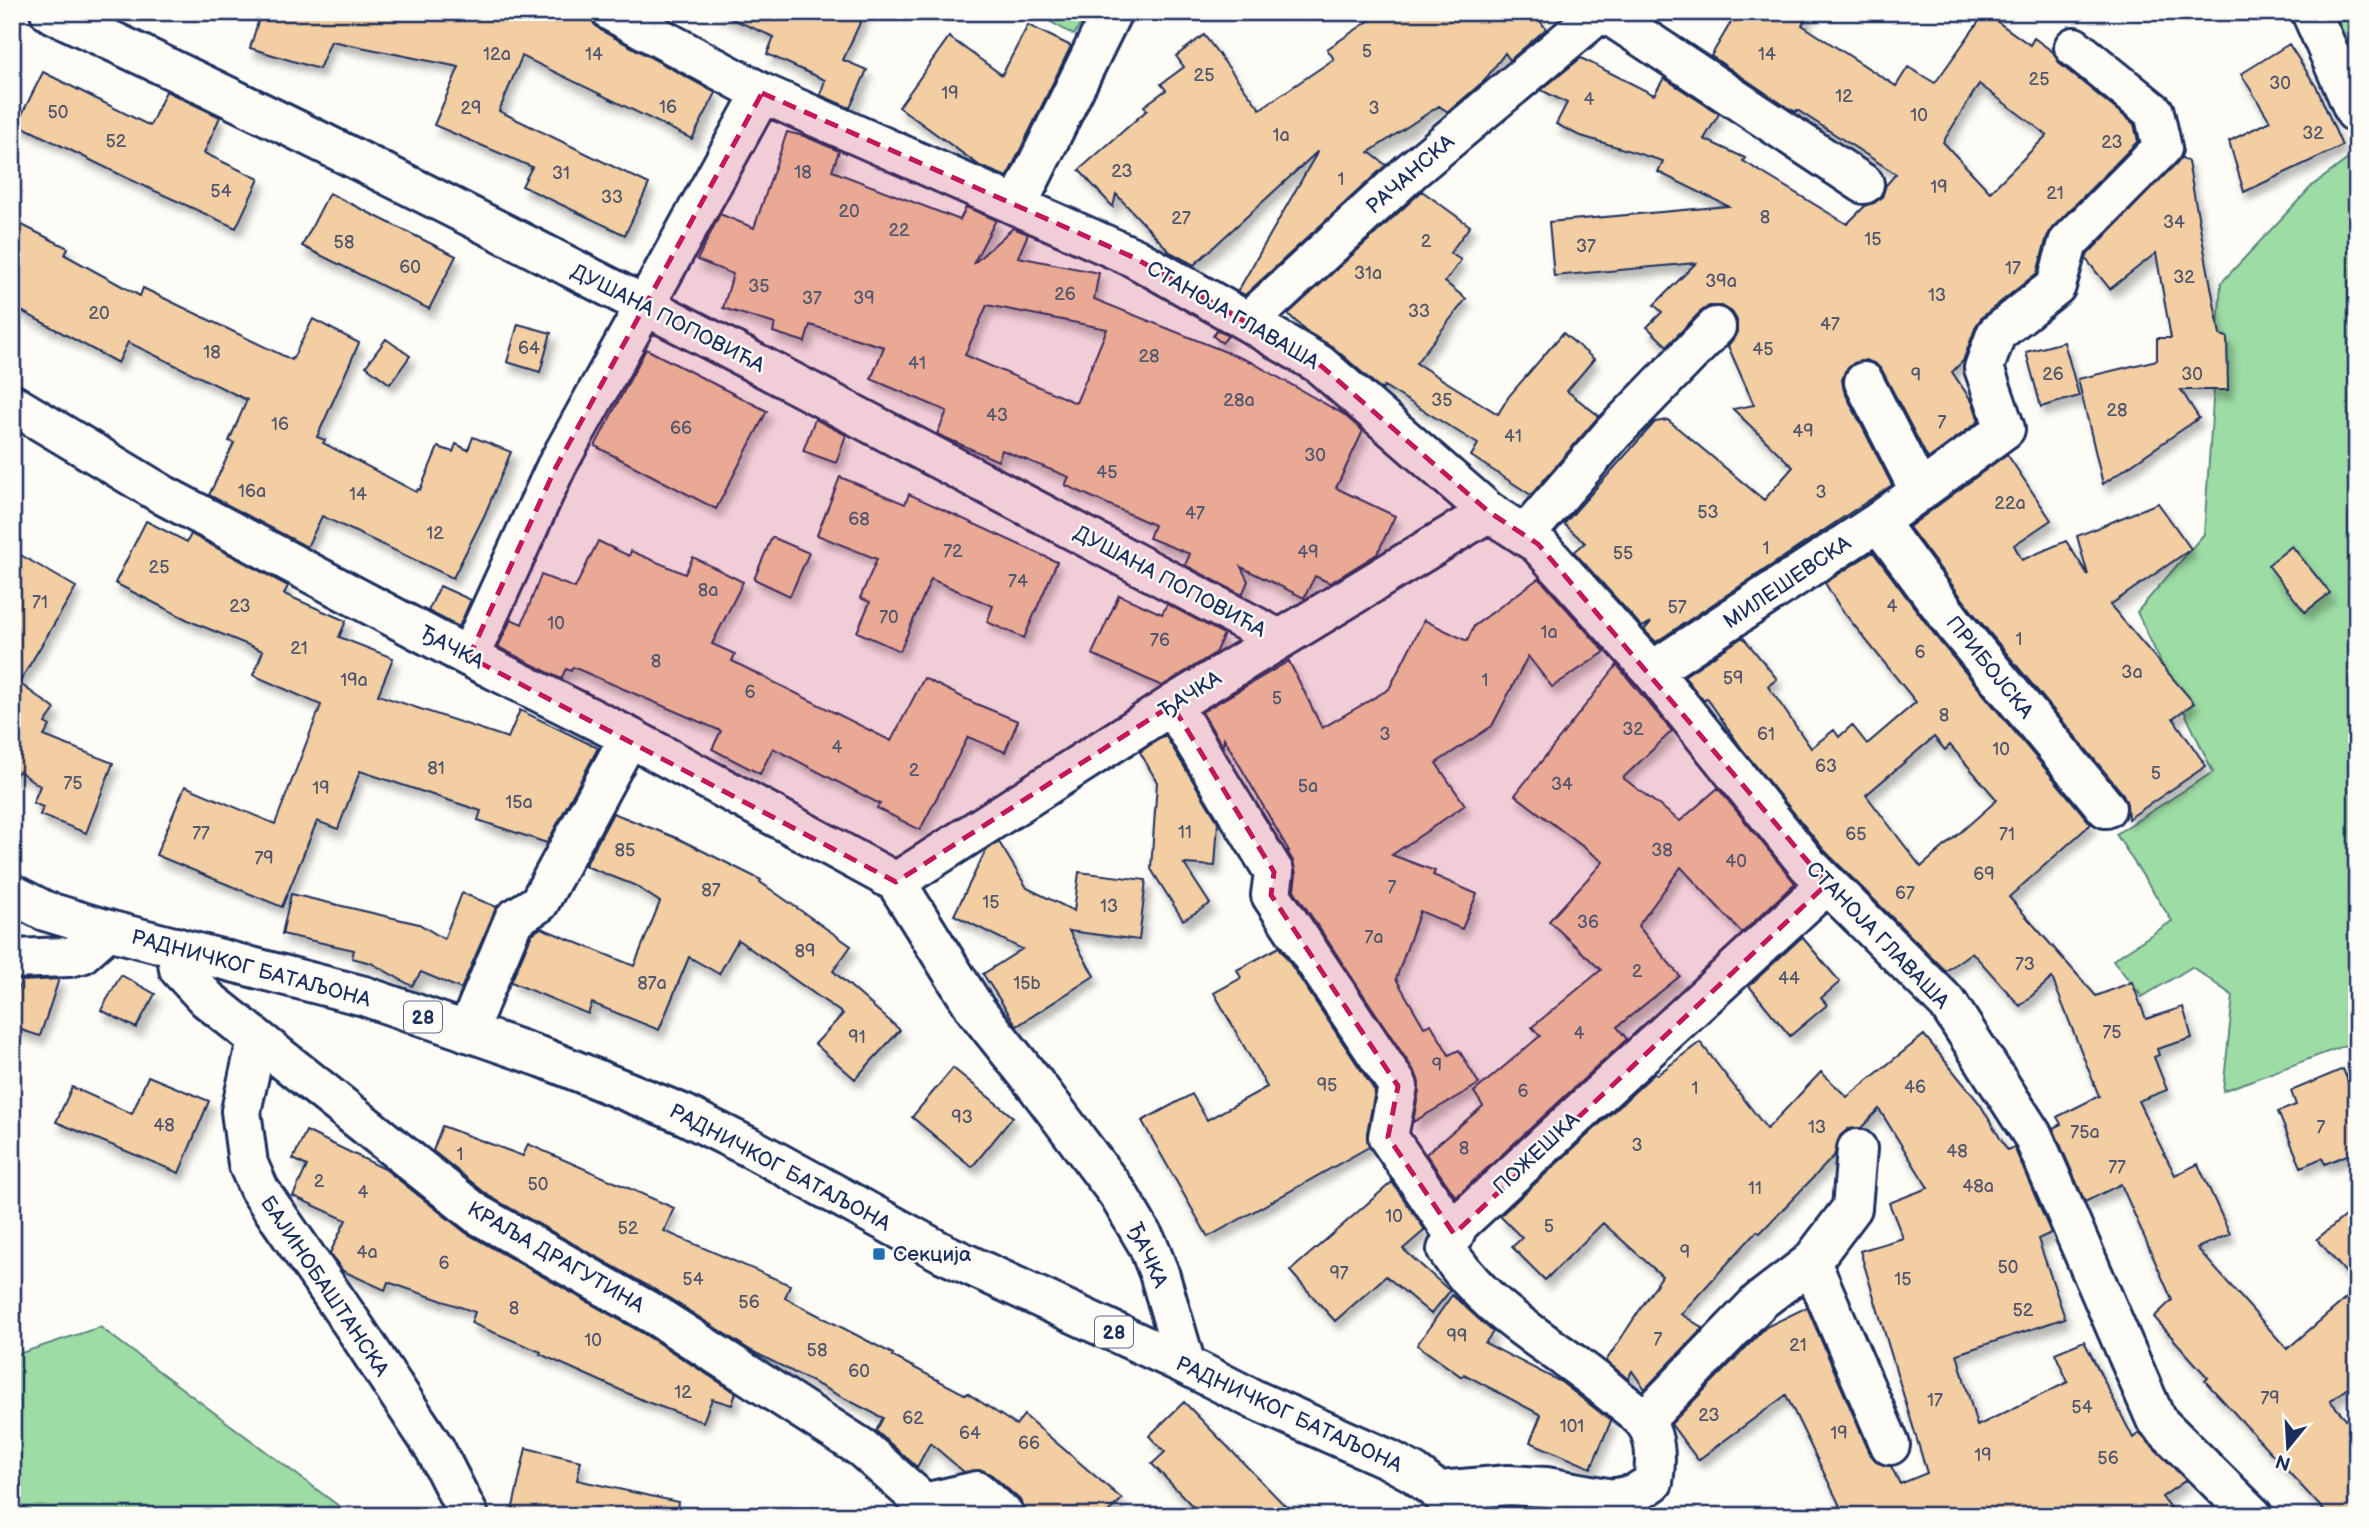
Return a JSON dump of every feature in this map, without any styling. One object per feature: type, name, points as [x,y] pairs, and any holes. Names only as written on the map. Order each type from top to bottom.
[{"type":"street","name":"ДУШАНА ПОПОВИЋА","points":[[50,12],[329,145],[645,304],[1279,639]]},
{"type":"street","name":"СТАНОЈА ГЛАВАША","points":[[612,12],[762,93],[1135,258],[1248,322],[1319,364],[1489,512],[1527,534],[1538,544],[1652,671],[1808,865],[1948,1004],[2033,1136],[2156,1420],[2253,1516]]},
{"type":"street","points":[[1017,206],[1112,12]]},
{"type":"street","points":[[2311,12],[2355,112]]},
{"type":"street","name":"РАЧАНСКА","points":[[1248,322],[1410,172],[1584,17],[1864,184]]},
{"type":"street","name":"МИЛЕШЕВСКА","points":[[1652,671],[1878,522],[2005,429],[1984,368],[1996,334],[2056,286],[2068,243],[2162,148],[2154,112],[2074,47]]},
{"type":"street","points":[[469,657],[556,467],[762,93]]},
{"type":"street","points":[[1527,534],[1613,433],[1716,327]]},
{"type":"street","points":[[1864,382],[1920,492]]},
{"type":"street","name":"ЂАЧКА","points":[[12,404],[165,496],[469,657],[629,737],[895,882],[976,1010],[1039,1088],[1118,1194],[1147,1245],[1159,1273],[1186,1365]]},
{"type":"street","name":"ЂАЧКА","points":[[895,882],[1172,705],[1489,512]]},
{"type":"street","name":"ПРИБОЈСКА","points":[[1878,522],[1957,628],[2106,808]]},
{"type":"street","points":[[1172,705],[1273,872],[1271,895],[1398,1086],[1388,1138],[1454,1234],[1447,1250],[1462,1272],[1489,1301],[1528,1333],[1585,1371],[1644,1421],[1653,1441],[1656,1464],[1653,1482],[1635,1494],[1612,1499],[1546,1487],[1508,1485],[1439,1491]]},
{"type":"street","points":[[467,1032],[514,919],[540,903],[629,737]]},
{"type":"street","name":"ПОЖЕШКА","points":[[1454,1234],[1459,1224],[1827,884]]},
{"type":"street","name":"РАДНИЧКОГ БАТАЉОНА","points":[[12,894],[45,911],[108,930],[364,996],[544,1058],[683,1114],[943,1253],[1186,1365],[1255,1400],[1388,1459],[1414,1473],[1470,1516]]},
{"type":"street","points":[[12,959],[69,957],[81,954],[108,930]]},
{"type":"street","name":"КРАЉА ДРАГУТИНА","points":[[176,947],[177,962],[184,976],[207,999],[477,1214],[655,1315],[862,1448],[925,1509]]},
{"type":"street","name":"БАЈИНОБАШТАНСКА","points":[[257,1040],[241,1111],[248,1164],[253,1176],[435,1449],[469,1516]]},
{"type":"street","points":[[1644,1421],[1760,1301],[1811,1262],[1852,1208],[1857,1149]]},
{"type":"street","points":[[1811,1262],[1890,1445]]},
{"type":"street","points":[[925,1509],[977,1491],[1005,1516]]},
{"type":"highlighted area","points":[[762,93],[1135,258],[1319,364],[1489,512],[1538,544],[1827,884],[1454,1234],[1388,1137],[1398,1086],[1271,895],[1274,872],[1172,705],[896,882],[469,657],[556,467]]},
{"type":"green space","points":[[1033,12],[1088,12],[1074,35]]},
{"type":"green space","points":[[2318,12],[2357,12],[2357,107]]},
{"type":"green space","points":[[2357,152],[2357,1041],[2223,1091],[2233,996],[2192,967],[2142,997],[2113,960],[2172,921],[2116,834],[2213,772],[2137,612],[2204,534],[2221,283],[2312,186]]},
{"type":"green space","points":[[100,1327],[352,1516],[12,1516],[12,1356]]},
{"type":"building","points":[[261,12],[583,12],[591,16],[594,24],[602,31],[716,93],[692,139],[522,56],[499,111],[649,184],[625,235],[522,186],[532,167],[434,125],[459,67],[331,41],[319,69],[250,48]]},
{"type":"building","points":[[716,12],[865,12],[843,60],[867,70],[850,108],[820,95],[825,80],[767,54],[774,37]]},
{"type":"building","points":[[1382,12],[1534,12],[1546,29],[1510,60],[1505,53],[1484,81],[1448,112],[1439,106],[1369,152],[1386,165],[1245,295],[1238,291],[1318,151],[1194,265],[1170,252],[1116,194],[1113,207],[1079,170],[1147,110],[1144,106],[1166,90],[1161,84],[1184,67],[1176,56],[1204,35],[1260,109],[1334,59],[1327,49]]},
{"type":"building","points":[[1737,12],[1810,12],[1802,25],[1896,86],[1908,67],[1935,83],[1985,13],[2030,45],[2034,38],[2053,52],[2060,64],[2134,124],[2138,141],[2052,228],[2037,273],[1982,317],[1976,326],[1963,361],[1952,372],[1973,403],[1979,421],[1928,459],[1883,372],[1876,364],[1866,360],[1854,363],[1845,371],[1842,380],[1844,391],[1892,485],[1656,642],[1644,630],[1651,622],[1642,627],[1574,552],[1585,543],[1564,524],[1655,422],[1668,420],[1764,500],[1793,467],[1733,409],[1754,405],[1728,346],[1737,332],[1737,320],[1732,312],[1722,306],[1709,306],[1667,346],[1647,327],[1662,312],[1654,305],[1696,263],[1554,276],[1549,222],[1728,206],[1658,172],[1663,161],[1578,135],[1556,124],[1567,103],[1541,90],[1581,58],[1654,95],[1664,78],[1719,114],[1704,139],[1745,158],[1743,161],[1847,224],[1866,205],[1882,197],[1886,185],[1896,174],[1797,110],[1796,112],[1788,108],[1711,56]],"holes":[[[1979,84],[2047,135],[1990,192],[1943,142]]]},
{"type":"building","points":[[1028,25],[1071,46],[1007,177],[980,166],[899,107],[949,37],[1002,75]]},
{"type":"building","points":[[2289,44],[2317,88],[2342,146],[2244,192],[2229,141],[2270,121],[2241,74]]},
{"type":"building","points":[[43,72],[150,126],[166,91],[220,117],[204,153],[259,179],[236,228],[17,124]]},
{"type":"building","points":[[787,132],[839,151],[832,171],[960,220],[966,207],[996,220],[973,264],[1013,228],[1028,234],[1018,257],[1099,273],[1094,299],[1251,362],[1343,414],[1363,431],[1336,488],[1395,516],[1377,554],[1330,583],[1315,576],[1304,598],[1241,567],[1248,581],[1242,595],[1185,565],[1190,554],[1149,538],[1154,525],[1065,485],[1069,477],[1002,450],[998,461],[937,434],[947,411],[871,379],[884,347],[810,325],[805,342],[773,332],[775,324],[723,308],[733,274],[697,260],[720,214],[754,228]],"holes":[[[987,305],[1107,329],[1076,403],[965,355]]]},
{"type":"building","points":[[2181,157],[2188,162],[2220,335],[2227,337],[2228,390],[2181,390],[2199,418],[2103,484],[2078,379],[2157,360],[2157,338],[2171,338],[2156,253],[2110,289],[2086,259]]},
{"type":"building","points":[[1422,191],[1470,226],[1450,253],[1461,260],[1445,282],[1466,299],[1416,363],[1498,414],[1509,396],[1563,333],[1594,359],[1567,391],[1599,416],[1531,495],[1471,456],[1478,444],[1384,386],[1382,390],[1333,347],[1306,331],[1288,314]]},
{"type":"building","points":[[329,193],[456,256],[429,309],[302,246]]},
{"type":"building","points":[[12,220],[68,248],[65,255],[140,296],[143,288],[292,360],[313,319],[359,343],[317,437],[325,440],[323,443],[416,492],[420,490],[438,447],[453,452],[456,444],[468,450],[473,437],[511,452],[485,514],[453,578],[322,516],[307,547],[209,495],[234,443],[229,441],[247,400],[128,342],[118,363],[12,306]]},
{"type":"building","points":[[518,324],[551,333],[540,372],[507,362]]},
{"type":"building","points":[[1217,330],[1228,336],[1222,343],[1213,336]]},
{"type":"building","points":[[386,339],[410,356],[390,384],[366,366]]},
{"type":"building","points":[[2064,342],[2079,396],[2041,407],[2026,352]]},
{"type":"building","points":[[646,349],[767,411],[716,509],[595,446]]},
{"type":"building","points":[[815,419],[846,435],[836,463],[803,451]]},
{"type":"building","points":[[2007,454],[2051,520],[2014,545],[2022,560],[2066,541],[2088,575],[2077,536],[2158,503],[2191,549],[2110,605],[2194,703],[2173,718],[2206,766],[2128,819],[2123,794],[1974,614],[1909,527]]},
{"type":"building","points":[[840,477],[905,504],[909,494],[1057,562],[1024,638],[987,622],[993,606],[931,579],[900,651],[857,632],[870,602],[860,598],[877,559],[817,535]]},
{"type":"building","points":[[146,521],[187,542],[191,534],[288,586],[284,594],[346,621],[339,637],[393,658],[378,695],[508,738],[520,710],[598,748],[547,843],[478,820],[481,811],[360,771],[338,829],[317,821],[282,907],[156,855],[185,786],[275,824],[321,705],[253,675],[263,651],[192,622],[115,583]]},
{"type":"building","points":[[772,537],[809,553],[790,596],[754,579]]},
{"type":"building","points":[[598,541],[629,556],[631,551],[685,574],[693,557],[743,582],[712,644],[735,654],[732,661],[891,741],[924,678],[1018,721],[1005,752],[968,737],[920,830],[877,808],[880,804],[773,748],[760,774],[712,749],[721,731],[573,667],[571,671],[566,669],[561,679],[498,647],[511,619],[522,624],[541,575],[575,588]]},
{"type":"building","points":[[2292,546],[2330,593],[2305,612],[2268,565]]},
{"type":"building","points":[[12,550],[76,587],[19,683],[55,709],[45,723],[50,726],[44,736],[113,763],[86,833],[40,815],[43,807],[33,803],[40,786],[19,771],[12,780]]},
{"type":"building","points":[[1873,552],[1940,642],[2091,824],[2009,897],[2096,996],[2132,982],[2146,1019],[2183,1007],[2192,1038],[2157,1049],[2159,1055],[2154,1057],[2167,1090],[2138,1101],[2175,1175],[2198,1164],[2230,1234],[2197,1248],[2287,1349],[2357,1289],[2357,1381],[2330,1401],[2357,1431],[2357,1516],[2329,1516],[2205,1381],[2208,1378],[2154,1317],[2172,1300],[2121,1184],[2085,1202],[2053,1128],[2061,1124],[2057,1117],[2099,1096],[2052,978],[2020,1006],[1972,952],[1946,971],[1824,850],[1742,749],[1707,698],[1704,701],[1684,676],[1743,637],[1777,679],[1768,686],[1811,748],[1834,730],[1839,737],[1852,725],[1867,744],[1916,702],[1841,609],[1825,583]],"holes":[[[1934,737],[1945,750],[1950,745],[1997,800],[1921,867],[1866,795]]]},
{"type":"building","points":[[1539,578],[1605,652],[1552,687],[1528,656],[1492,726],[1436,763],[1465,805],[1392,855],[1435,871],[1433,875],[1477,894],[1462,929],[1420,911],[1396,979],[1424,1027],[1431,1024],[1449,1055],[1459,1050],[1479,1084],[1413,1122],[1419,1090],[1416,1074],[1294,890],[1296,874],[1289,851],[1224,738],[1223,747],[1202,712],[1289,661],[1322,728],[1389,689],[1424,620],[1467,641],[1474,626]]},
{"type":"building","points":[[440,586],[471,600],[459,627],[428,611]]},
{"type":"building","points":[[1119,595],[1162,614],[1167,604],[1224,634],[1215,653],[1162,686],[1092,654]]},
{"type":"building","points":[[1617,665],[1672,731],[1623,778],[1680,821],[1718,788],[1795,883],[1742,933],[1681,867],[1638,926],[1680,976],[1617,1027],[1627,1039],[1456,1197],[1426,1154],[1483,1106],[1474,1092],[1540,1036],[1532,1027],[1601,970],[1549,921],[1603,862],[1515,795]]},
{"type":"building","points":[[1165,735],[1218,822],[1215,866],[1184,864],[1210,904],[1183,920],[1151,869],[1157,782],[1140,752]]},
{"type":"building","points":[[613,813],[679,839],[761,880],[760,882],[851,946],[833,971],[900,1030],[855,1079],[815,1044],[843,1014],[738,940],[719,974],[689,957],[659,1030],[592,1003],[588,1014],[511,982],[532,934],[541,928],[634,966],[660,902],[634,885],[585,866]]},
{"type":"building","points":[[999,842],[1027,888],[1074,911],[1079,872],[1146,880],[1139,940],[1069,931],[1094,976],[1017,1026],[983,974],[1022,949],[954,915],[986,850]]},
{"type":"building","points":[[462,893],[497,907],[461,989],[421,972],[412,986],[371,963],[352,958],[354,950],[282,934],[291,894],[419,924],[444,939]]},
{"type":"building","points":[[1802,937],[1840,982],[1821,998],[1827,1005],[1790,1036],[1749,986]]},
{"type":"building","points":[[1279,947],[1375,1091],[1367,1133],[1369,1147],[1208,1237],[1142,1121],[1192,1094],[1207,1120],[1267,1087],[1214,993],[1241,978],[1237,970]]},
{"type":"building","points":[[121,975],[155,994],[136,1028],[101,1010]]},
{"type":"building","points":[[59,979],[40,1036],[12,1027],[12,1006],[21,981]]},
{"type":"building","points":[[1924,1035],[1980,1104],[2007,1150],[2014,1147],[2051,1233],[2038,1239],[2065,1318],[1957,1354],[1977,1426],[2068,1382],[2055,1353],[2084,1341],[2133,1438],[2139,1433],[2186,1480],[2162,1497],[2176,1516],[1824,1516],[1823,1513],[1840,1506],[1786,1395],[1698,1460],[1671,1424],[1766,1327],[1807,1307],[1870,1454],[1878,1463],[1891,1466],[1900,1484],[1927,1473],[1860,1251],[1903,1238],[1889,1203],[1928,1188],[1879,1109],[1861,1128],[1848,1129],[1840,1136],[1834,1156],[1760,1233],[1757,1231],[1681,1314],[1703,1328],[1645,1389],[1632,1371],[1628,1379],[1606,1361],[1662,1276],[1603,1223],[1545,1280],[1512,1247],[1522,1238],[1500,1216],[1655,1073],[1657,1075],[1700,1042],[1767,1129],[1821,1072],[1847,1097]]},
{"type":"building","points":[[953,1068],[1013,1117],[972,1167],[912,1117]]},
{"type":"building","points":[[2343,1069],[2357,1103],[2357,1151],[2325,1164],[2322,1158],[2301,1167],[2278,1112],[2296,1105],[2291,1091]]},
{"type":"building","points":[[148,1076],[209,1101],[179,1173],[56,1122],[72,1087],[132,1114]]},
{"type":"building","points":[[442,1126],[523,1156],[528,1144],[674,1208],[664,1231],[790,1285],[785,1298],[966,1395],[967,1393],[1016,1425],[1024,1415],[1122,1499],[1104,1516],[1026,1516],[1020,1500],[992,1475],[982,1470],[964,1472],[930,1443],[917,1467],[876,1431],[883,1418],[750,1350],[666,1296],[489,1196],[433,1151]]},
{"type":"building","points":[[306,1131],[385,1169],[466,1233],[644,1334],[736,1393],[732,1405],[712,1399],[703,1422],[647,1402],[540,1354],[541,1352],[471,1323],[475,1312],[388,1282],[385,1290],[343,1271],[330,1253],[346,1220],[293,1196],[307,1166],[293,1159]]},
{"type":"building","points":[[1392,1182],[1425,1230],[1403,1249],[1450,1291],[1431,1314],[1386,1276],[1335,1321],[1290,1271]]},
{"type":"building","points":[[2357,1206],[2357,1286],[2317,1239]]},
{"type":"building","points":[[1452,1295],[1493,1332],[1485,1343],[1561,1382],[1611,1421],[1591,1468],[1530,1442],[1541,1415],[1464,1374],[1462,1377],[1417,1345]]},
{"type":"building","points":[[1184,1402],[1295,1516],[1202,1516],[1152,1464],[1165,1452],[1149,1436]]},
{"type":"building","points":[[526,1448],[581,1461],[577,1480],[678,1502],[676,1516],[511,1516]]},
{"type":"place","name":"Секција","points":[[879,1254]]}]
